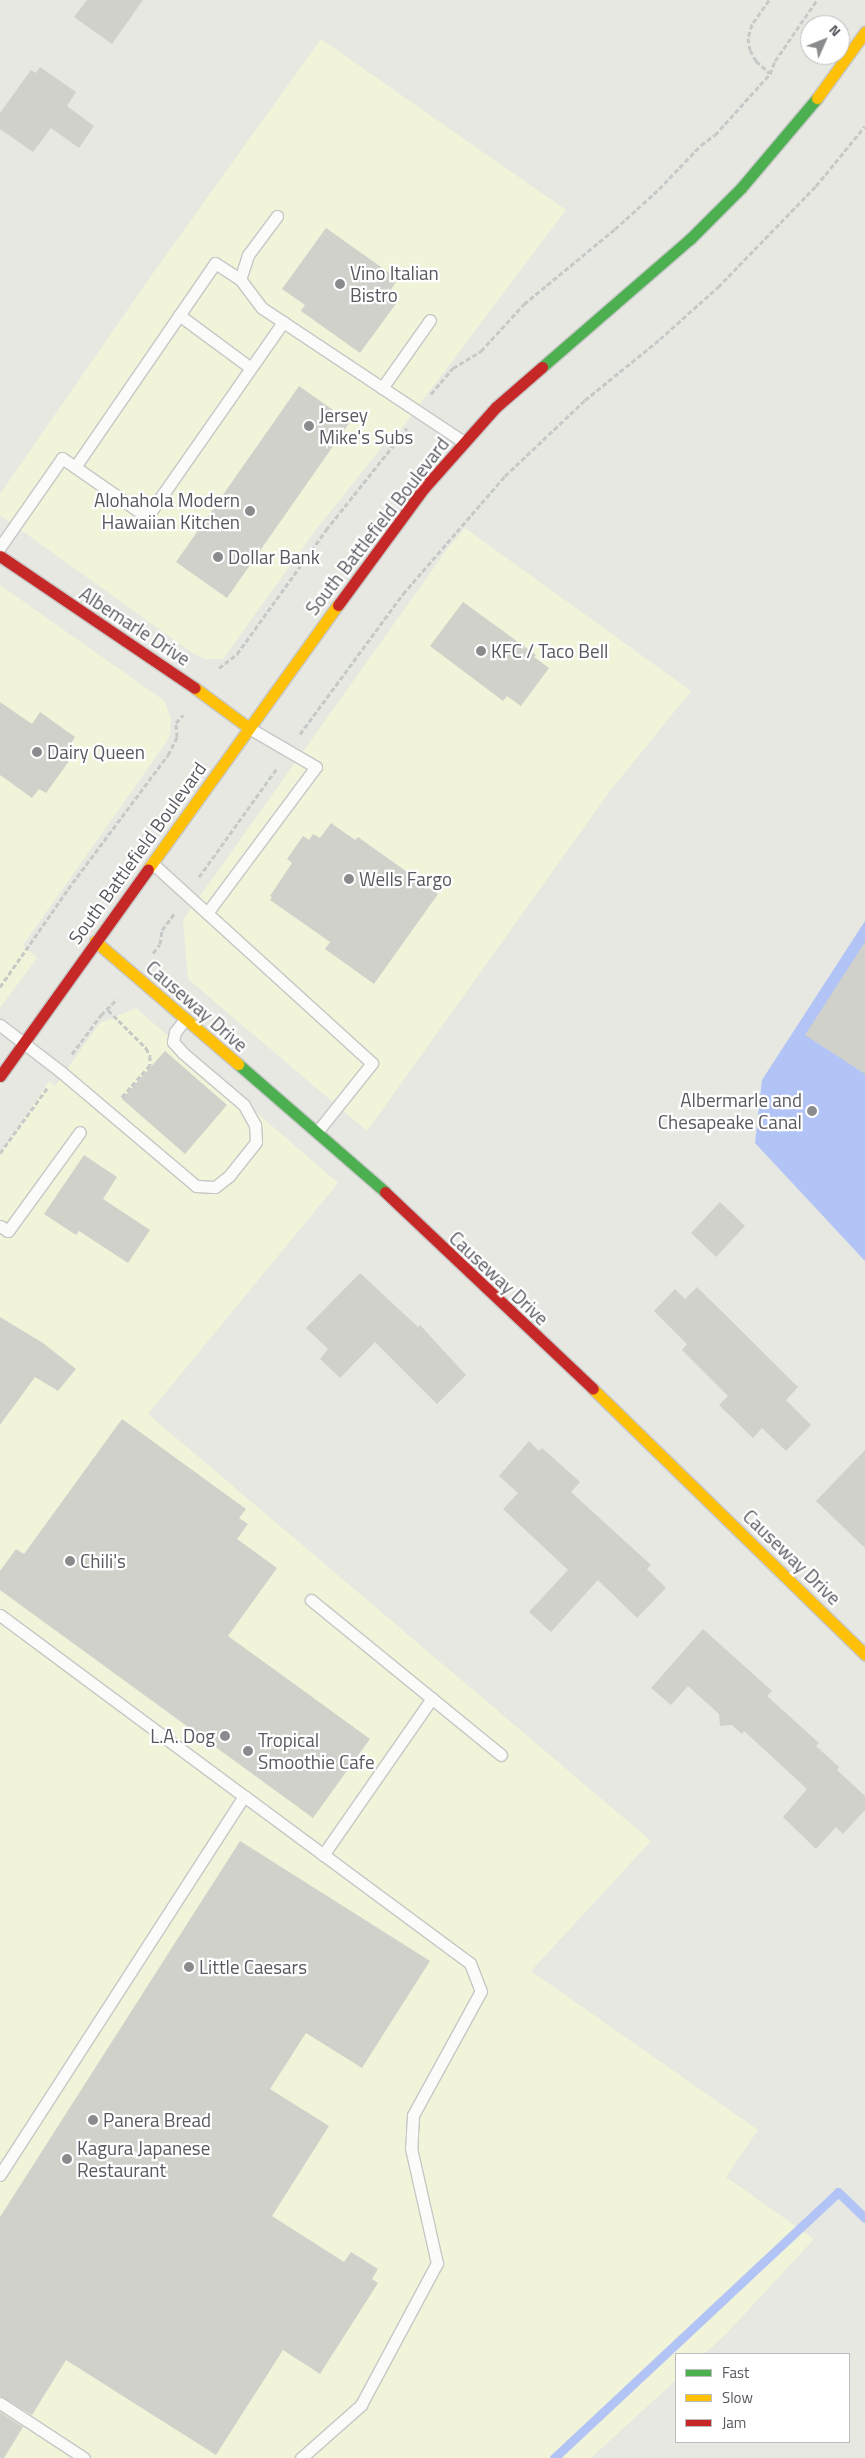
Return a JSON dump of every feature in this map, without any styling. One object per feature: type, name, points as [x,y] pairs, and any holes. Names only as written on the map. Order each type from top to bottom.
[{"type":"main road","name":"South Battlefield Boulevard","points":[[0,1076],[95,941],[424,488],[496,407],[690,239],[741,188],[808,111],[865,32]]},
{"type":"main road","name":"Albemarle Drive","points":[[0,556],[202,692],[249,728]]},
{"type":"main road","name":"Causeway Drive","points":[[95,941],[362,1171],[638,1431],[865,1654]]},
{"type":"lane","points":[[240,279],[248,255],[277,216]]},
{"type":"lane","points":[[75,467],[215,263],[240,279],[262,308],[464,442]]},
{"type":"lane","points":[[179,315],[251,368]]},
{"type":"lane","points":[[382,388],[430,320]]},
{"type":"lane","points":[[0,547],[62,458],[147,517],[283,322]]},
{"type":"lane","points":[[207,912],[316,767],[288,753],[249,728]]},
{"type":"lane","points":[[152,863],[372,1062],[317,1132]]},
{"type":"lane","points":[[0,1026],[24,1042],[60,1071],[196,1186],[215,1188],[229,1176],[256,1142],[255,1125],[244,1105],[182,1053],[174,1042],[175,1032],[186,1019]]},
{"type":"lane","points":[[0,1226],[8,1231],[80,1132]]},
{"type":"lane","points":[[311,1600],[501,1755]]},
{"type":"lane","points":[[0,1615],[470,1963],[481,1991],[412,2115],[411,2148],[438,2263],[361,2405],[301,2458]]},
{"type":"lane","points":[[323,1855],[432,1698]]},
{"type":"lane","points":[[0,2175],[244,1796]]},
{"type":"lane","points":[[0,2403],[84,2458]]},
{"type":"path","points":[[769,0],[752,24],[748,38],[750,50],[756,61],[770,73]]},
{"type":"path","points":[[0,1153],[101,1015],[108,1010],[160,944],[162,930],[207,864],[403,594],[505,476],[585,400],[660,339],[718,287],[816,186],[865,126]]},
{"type":"path","points":[[108,1010],[146,1048],[150,1056],[150,1065],[108,1112]]},
{"type":"shaded area","points":[[321,39],[566,210],[389,445],[385,443],[315,531],[223,659],[205,659],[194,654],[0,515],[0,494],[151,276]]},
{"type":"shaded area","points":[[465,528],[691,691],[610,791],[367,1131],[188,979],[183,920],[448,548]]},
{"type":"shaded area","points":[[0,585],[159,697],[165,702],[171,719],[170,735],[165,744],[23,945],[37,958],[0,1008]]},
{"type":"shaded area","points":[[136,1008],[338,1183],[148,1414],[651,1841],[531,1971],[758,2130],[726,2177],[814,2239],[726,2334],[705,2353],[675,2353],[675,2381],[591,2458],[0,2458],[0,1154],[49,1081],[55,1086],[100,1023]]},
{"type":"water","name":"Albermarle and Chesapeake Canal","points":[[865,921],[865,1261],[755,1143],[762,1080]]},
{"type":"building","points":[[87,0],[143,0],[112,44],[74,17]]},
{"type":"building","points":[[40,67],[76,92],[67,106],[94,126],[79,148],[51,128],[33,152],[0,129],[0,113],[31,70],[36,73]]},
{"type":"building","name":"Vino Italian Bistro","points":[[326,228],[398,279],[388,294],[398,301],[360,353],[301,311],[305,305],[282,289]]},
{"type":"building","points":[[299,386],[350,422],[227,598],[176,562]]},
{"type":"building","name":"KFC / Taco Bell","points":[[463,602],[536,655],[534,657],[549,668],[521,706],[507,696],[503,701],[430,646]]},
{"type":"building","name":"Dairy Queen","points":[[0,702],[32,724],[40,712],[75,737],[70,745],[77,750],[46,793],[39,789],[32,798],[0,775]]},
{"type":"building","name":"Wells Fargo","points":[[331,823],[355,840],[358,837],[438,894],[374,984],[325,949],[330,942],[270,900],[272,897],[270,896],[292,863],[287,859],[303,836],[309,840],[313,834],[320,838]]},
{"type":"building","points":[[865,942],[865,1074],[805,1035]]},
{"type":"building","points":[[165,1051],[227,1105],[185,1154],[122,1099]]},
{"type":"building","points":[[84,1155],[117,1177],[103,1199],[150,1230],[128,1263],[79,1231],[76,1235],[44,1214]]},
{"type":"building","points":[[720,1202],[745,1226],[716,1257],[691,1233]]},
{"type":"building","points":[[360,1273],[418,1327],[420,1325],[466,1375],[437,1404],[375,1342],[340,1378],[320,1359],[328,1349],[306,1328]]},
{"type":"building","points":[[697,1287],[798,1387],[786,1400],[811,1425],[786,1451],[762,1428],[753,1438],[719,1405],[728,1396],[682,1350],[687,1344],[654,1311],[675,1289],[685,1299]]},
{"type":"building","points":[[0,1317],[43,1343],[76,1369],[58,1391],[35,1377],[0,1425]]},
{"type":"building","points":[[122,1419],[246,1509],[239,1518],[248,1524],[237,1539],[277,1568],[228,1636],[370,1739],[313,1818],[0,1590],[0,1571],[16,1549],[24,1554]]},
{"type":"building","points":[[529,1441],[539,1451],[542,1448],[580,1482],[571,1492],[651,1565],[647,1569],[666,1588],[637,1618],[598,1580],[551,1632],[529,1612],[568,1570],[503,1509],[518,1493],[499,1476]]},
{"type":"building","points":[[865,1450],[865,1548],[816,1501]]},
{"type":"building","points":[[703,1629],[772,1691],[767,1696],[819,1743],[816,1746],[839,1767],[837,1770],[865,1796],[865,1810],[843,1834],[836,1827],[816,1849],[783,1817],[807,1789],[744,1731],[742,1734],[732,1725],[720,1726],[719,1714],[688,1686],[671,1705],[651,1688]]},
{"type":"building","points":[[240,1841],[430,1961],[362,2068],[306,2033],[270,2089],[329,2126],[272,2216],[344,2262],[351,2252],[378,2269],[372,2279],[378,2283],[320,2374],[283,2350],[216,2455],[66,2360],[32,2415],[0,2396],[0,2217]]},
{"type":"building","points":[[0,2412],[23,2427],[4,2458],[0,2458]]},
{"type":"waterway","points":[[554,2458],[838,2192],[865,2218]]},
{"type":"traffic: fast","points":[[542,367],[690,239],[741,188],[817,98]]},
{"type":"traffic: fast","points":[[238,1064],[385,1192]]},
{"type":"traffic: slow","points":[[817,98],[865,32]]},
{"type":"traffic: slow","points":[[148,869],[338,605]]},
{"type":"traffic: slow","points":[[195,688],[249,728]]},
{"type":"traffic: slow","points":[[95,941],[238,1064]]},
{"type":"traffic: slow","points":[[593,1389],[865,1654]]},
{"type":"traffic: jam","points":[[338,605],[424,488],[496,407],[542,367]]},
{"type":"traffic: jam","points":[[0,556],[195,688]]},
{"type":"traffic: jam","points":[[0,1076],[148,869]]},
{"type":"traffic: jam","points":[[385,1192],[593,1389]]},
{"type":"place","name":"Vino Italian Bistro","points":[[340,284]]},
{"type":"place","name":"Jersey Mike's Subs","points":[[309,426]]},
{"type":"place","name":"Alohahola Modern Hawaiian Kitchen","points":[[250,511]]},
{"type":"place","name":"Dollar Bank","points":[[218,557]]},
{"type":"place","name":"KFC / Taco Bell","points":[[481,651]]},
{"type":"place","name":"Dairy Queen","points":[[37,752]]},
{"type":"place","name":"Wells Fargo","points":[[349,879]]},
{"type":"place","name":"Albermarle and Chesapeake Canal","points":[[812,1111]]},
{"type":"place","name":"Chili's","points":[[70,1561]]},
{"type":"place","name":"L.A. Dog","points":[[225,1736]]},
{"type":"place","name":"Tropical Smoothie Cafe","points":[[248,1751]]},
{"type":"place","name":"Little Caesars","points":[[189,1967]]},
{"type":"place","name":"Panera Bread","points":[[93,2120]]},
{"type":"place","name":"Kagura Japanese Restaurant","points":[[67,2159]]}]
